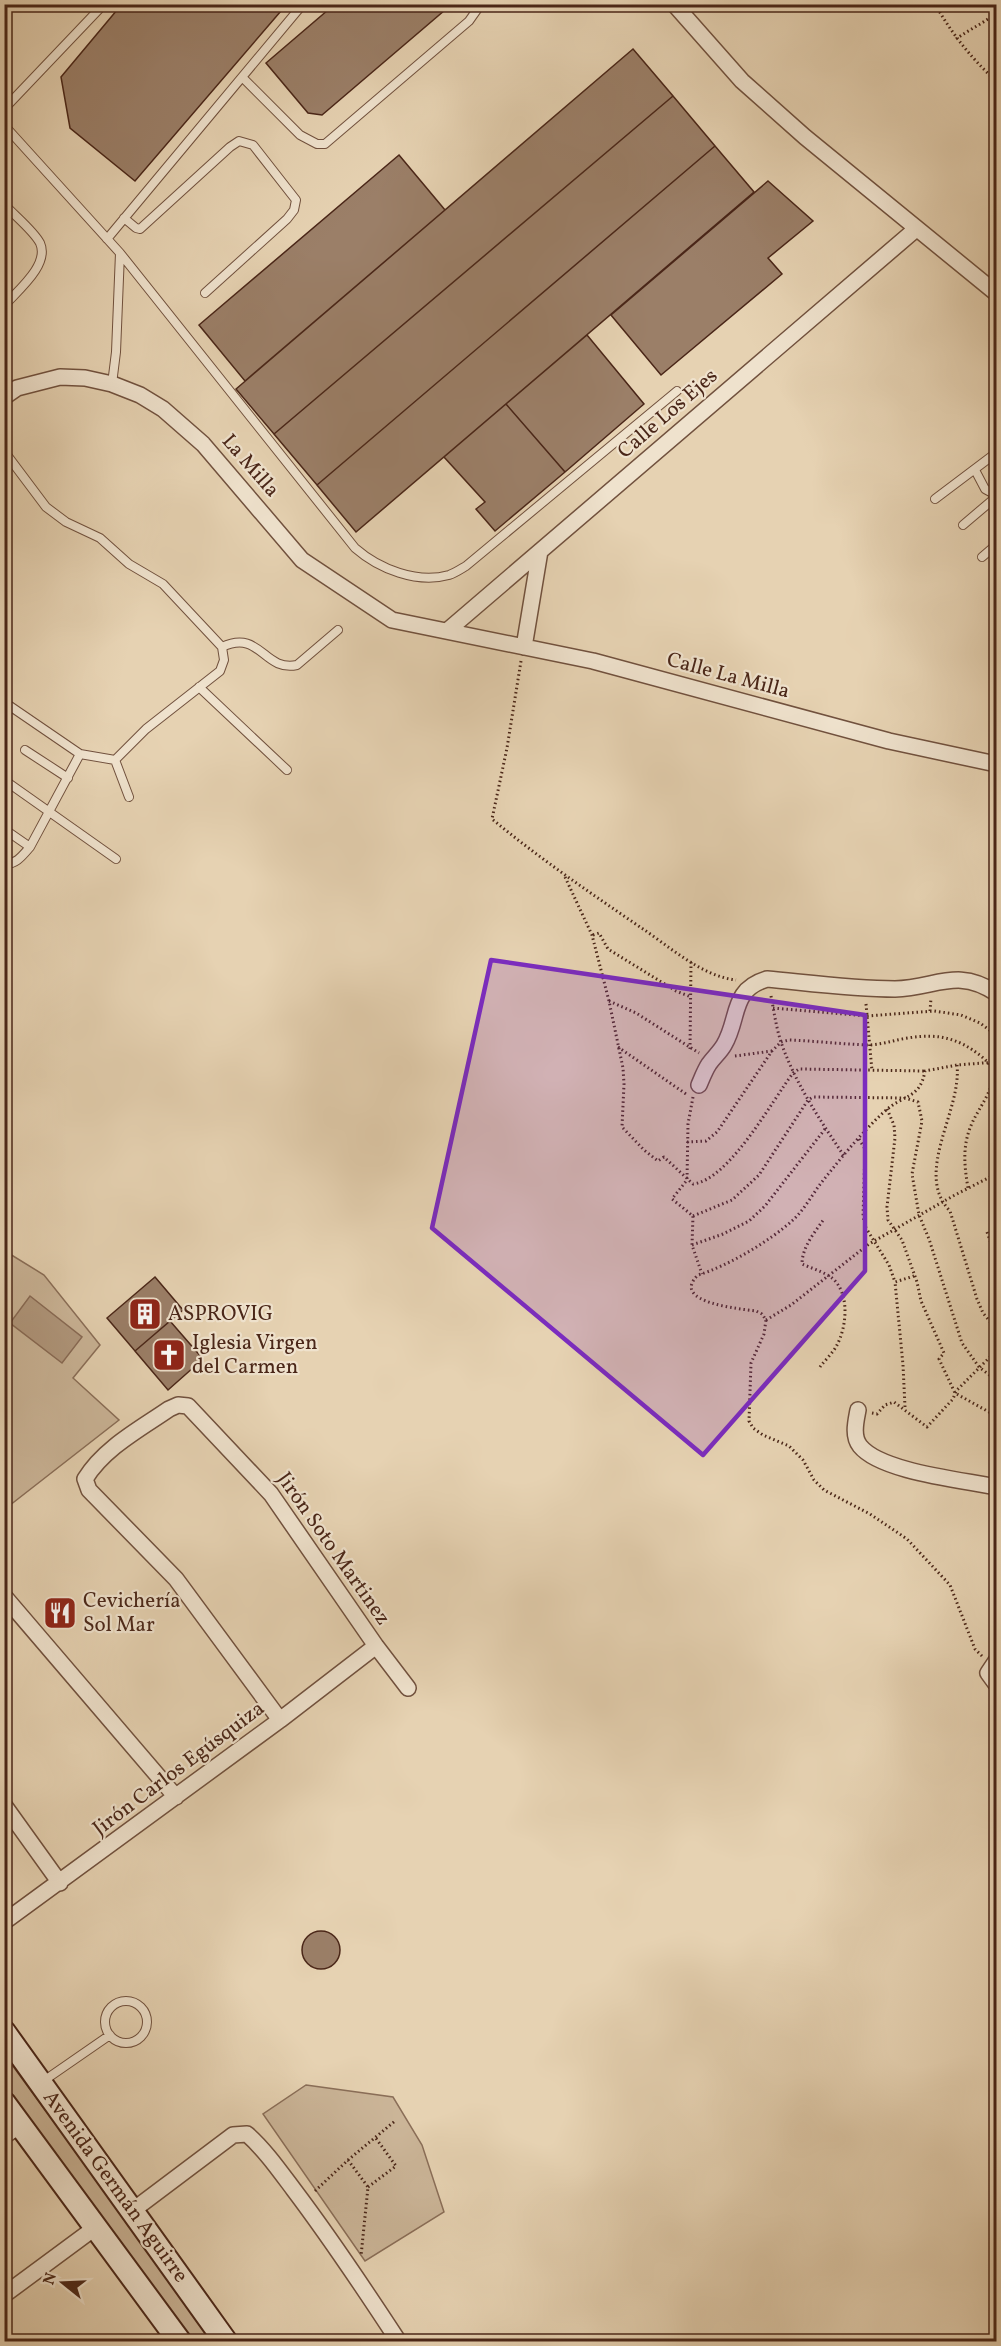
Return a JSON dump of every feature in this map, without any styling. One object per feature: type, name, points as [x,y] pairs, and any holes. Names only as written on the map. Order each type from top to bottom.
[{"type":"main road","name":"Avenida Germán Aguirre","points":[[4,2032],[226,2342]]},
{"type":"main road","name":"Avenida Germán Aguirre","points":[[4,2103],[13,2131],[96,2227],[173,2339]]},
{"type":"street","points":[[674,4],[742,81],[804,137],[996,293]]},
{"type":"street","name":"Calle Los Ejes","points":[[447,631],[916,229]]},
{"type":"street","name":"La Milla","points":[[4,397],[17,388],[60,377],[85,378],[112,384],[140,395],[163,409],[203,444],[302,560],[392,620],[447,631]]},
{"type":"street","points":[[524,647],[540,551]]},
{"type":"street","name":"Calle La Milla","points":[[447,631],[593,661],[889,741],[996,764]]},
{"type":"street","points":[[699,1085],[725,1043],[736,1007],[745,991],[763,980],[897,989],[951,979],[984,985],[996,993]]},
{"type":"street","name":"Jirón Soto Martinez","points":[[280,1720],[176,1580],[89,1490],[85,1479],[92,1467],[116,1446],[178,1405],[188,1406],[272,1494],[376,1646],[408,1688]]},
{"type":"street","points":[[858,1410],[855,1433],[859,1445],[871,1454],[908,1469],[962,1482],[996,1487]]},
{"type":"street","points":[[4,1596],[176,1797]]},
{"type":"street","name":"Jirón Carlos Egúsquiza","points":[[4,1922],[280,1720],[376,1646]]},
{"type":"street","points":[[996,1661],[988,1673],[996,1684]]},
{"type":"street","points":[[4,1805],[60,1883]]},
{"type":"street","points":[[132,2211],[233,2135],[247,2134],[259,2144],[303,2202],[358,2278],[399,2342]]},
{"type":"street","points":[[4,2295],[96,2227]]},
{"type":"lane","points":[[4,109],[104,4]]},
{"type":"lane","points":[[107,239],[303,4]]},
{"type":"lane","points":[[242,77],[300,135],[316,144],[325,144],[469,21],[481,4]]},
{"type":"lane","points":[[4,125],[120,253],[355,548],[368,559],[390,570],[430,577],[451,575],[466,566],[677,391]]},
{"type":"lane","points":[[124,218],[140,229],[230,147],[239,141],[253,145],[296,200],[294,210],[287,219],[205,293]]},
{"type":"lane","points":[[4,204],[40,242],[43,254],[38,267],[4,306]]},
{"type":"lane","points":[[112,384],[116,352],[120,253]]},
{"type":"lane","points":[[4,451],[46,507],[66,522],[100,538],[129,564],[163,584],[222,647],[224,660],[220,671],[146,729],[115,760]]},
{"type":"lane","points":[[935,499],[996,453]]},
{"type":"lane","points":[[4,468],[13,463]]},
{"type":"lane","points":[[963,525],[996,496],[985,489],[975,470]]},
{"type":"lane","points":[[982,557],[996,545]]},
{"type":"lane","points":[[222,647],[243,641],[271,659],[288,666],[297,664],[338,630]]},
{"type":"lane","points":[[200,687],[287,770]]},
{"type":"lane","points":[[4,702],[80,754],[115,760]]},
{"type":"lane","points":[[25,750],[68,778]]},
{"type":"lane","points":[[4,864],[19,859],[30,847],[80,754]]},
{"type":"lane","points":[[115,760],[129,797]]},
{"type":"lane","points":[[7,782],[116,859]]},
{"type":"lane","points":[[4,829],[30,847]]},
{"type":"lane","points":[[121,2002],[134,2003],[145,2012],[147,2026],[135,2041],[121,2042],[110,2035],[106,2022],[110,2010],[115,2005],[121,2002]]},
{"type":"lane","points":[[41,2083],[110,2035]]},
{"type":"path","points":[[935,4],[956,39],[996,81]]},
{"type":"path","points":[[956,39],[976,24],[983,24],[996,13]]},
{"type":"path","points":[[524,647],[492,819],[565,877],[691,962],[725,979],[763,980],[781,1042],[793,1073],[844,1156]]},
{"type":"path","points":[[565,877],[592,935],[609,1002],[624,1084],[622,1127],[644,1150],[658,1161],[664,1157],[693,1184],[699,1184],[722,1169],[751,1134],[793,1073],[799,1069],[872,1071],[917,1069],[925,1071],[957,1065],[996,1062]]},
{"type":"path","points":[[592,935],[599,933],[608,950],[676,991],[691,997]]},
{"type":"path","points":[[690,1049],[691,962]]},
{"type":"path","points":[[865,988],[872,1071]]},
{"type":"path","points":[[609,1002],[636,1013],[690,1049],[714,1058],[772,1051]]},
{"type":"path","points":[[773,1008],[867,1016],[934,1011],[961,1015],[980,1023],[996,1035]]},
{"type":"path","points":[[687,1142],[706,1141],[717,1132],[772,1051],[781,1042],[789,1040],[870,1045],[909,1037],[936,1036],[966,1044],[988,1062],[993,1071],[992,1082],[972,1124],[964,1148],[963,1160],[968,1188]]},
{"type":"path","points":[[618,1047],[692,1099]]},
{"type":"path","points":[[957,1065],[958,1079],[955,1096],[935,1172],[938,1194],[950,1211],[965,1265],[983,1313],[996,1329]]},
{"type":"path","points":[[925,1071],[923,1084],[887,1109],[844,1156],[794,1219],[756,1248],[693,1279],[691,1286],[695,1294],[714,1305],[756,1311],[766,1320],[764,1334],[752,1363],[749,1421],[753,1428],[789,1446],[803,1460],[814,1479],[824,1490],[870,1514],[907,1539],[950,1585],[975,1649],[985,1658],[996,1661]]},
{"type":"path","points":[[693,1216],[672,1199],[687,1180],[687,1142],[692,1099],[699,1085]]},
{"type":"path","points":[[693,1216],[732,1200],[759,1175],[808,1100],[818,1096],[905,1098],[918,1102],[922,1110],[922,1121],[912,1174],[919,1215],[929,1239],[962,1343],[979,1367],[996,1380]]},
{"type":"path","points":[[887,1109],[894,1125],[895,1138],[887,1207],[888,1220],[902,1240],[915,1275],[924,1310],[944,1353],[939,1359],[955,1393],[996,1416]]},
{"type":"path","points":[[692,1245],[723,1234],[749,1221],[765,1206],[826,1128]]},
{"type":"path","points":[[860,1139],[866,1149],[863,1217],[874,1242],[889,1265],[895,1282],[905,1409]]},
{"type":"path","points":[[766,1320],[791,1305],[874,1242],[942,1202],[996,1174],[996,1140]]},
{"type":"path","points":[[693,1216],[692,1245],[702,1274]]},
{"type":"path","points":[[820,1367],[837,1345],[843,1326],[844,1305],[842,1291],[828,1276],[802,1264],[802,1258],[810,1239],[824,1219]]},
{"type":"path","points":[[987,1232],[996,1260],[996,1272]]},
{"type":"path","points":[[895,1282],[915,1275]]},
{"type":"path","points":[[858,1410],[877,1414],[885,1405],[894,1402],[927,1427],[953,1399],[955,1393],[996,1351]]},
{"type":"path","points":[[303,2202],[395,2121]]},
{"type":"path","points":[[368,2187],[396,2166],[375,2137]]},
{"type":"path","points":[[348,2160],[368,2187],[358,2278]]},
{"type":"highlighted area","points":[[491,960],[865,1015],[865,1271],[703,1455],[432,1228]]},
{"type":"shaded area","points":[[5,1251],[44,1275],[100,1345],[73,1378],[119,1420],[5,1509]]},
{"type":"shaded area","points":[[30,1296],[82,1337],[62,1363],[10,1323]]},
{"type":"shaded area","points":[[4,2054],[215,2341],[190,2341],[5,2085]]},
{"type":"shaded area","points":[[306,2085],[393,2097],[422,2145],[444,2212],[365,2261],[263,2114]]},
{"type":"building","points":[[122,4],[287,4],[135,181],[70,128],[61,77]]},
{"type":"building","points":[[335,4],[452,4],[322,115],[308,113],[266,63]]},
{"type":"building","points":[[633,49],[673,96],[274,434],[236,389]]},
{"type":"building","points":[[673,96],[715,146],[317,485],[274,434]]},
{"type":"building","points":[[715,146],[754,192],[356,532],[317,485]]},
{"type":"building","points":[[399,155],[445,210],[245,381],[199,325]]},
{"type":"building","points":[[768,181],[813,221],[768,258],[782,274],[661,375],[611,315]]},
{"type":"building","points":[[587,335],[644,404],[565,472],[506,404]]},
{"type":"building","points":[[506,404],[565,472],[495,531],[476,509],[485,502],[444,457]]},
{"type":"building","name":"ASPROVIG","points":[[155,1277],[183,1310],[135,1351],[107,1318]]},
{"type":"building","name":"Iglesia Virgen del Carmen","points":[[170,1321],[203,1359],[168,1390],[135,1351]]},
{"type":"building","points":[[321,1931],[335,1936],[340,1950],[335,1964],[321,1969],[307,1964],[302,1950],[307,1936]]},
{"type":"place","name":"ASPROVIG","points":[[145,1314]]},
{"type":"place","name":"Iglesia Virgen del Carmen","points":[[169,1355]]},
{"type":"place","name":"Cevichería Sol Mar","points":[[60,1613]]}]
